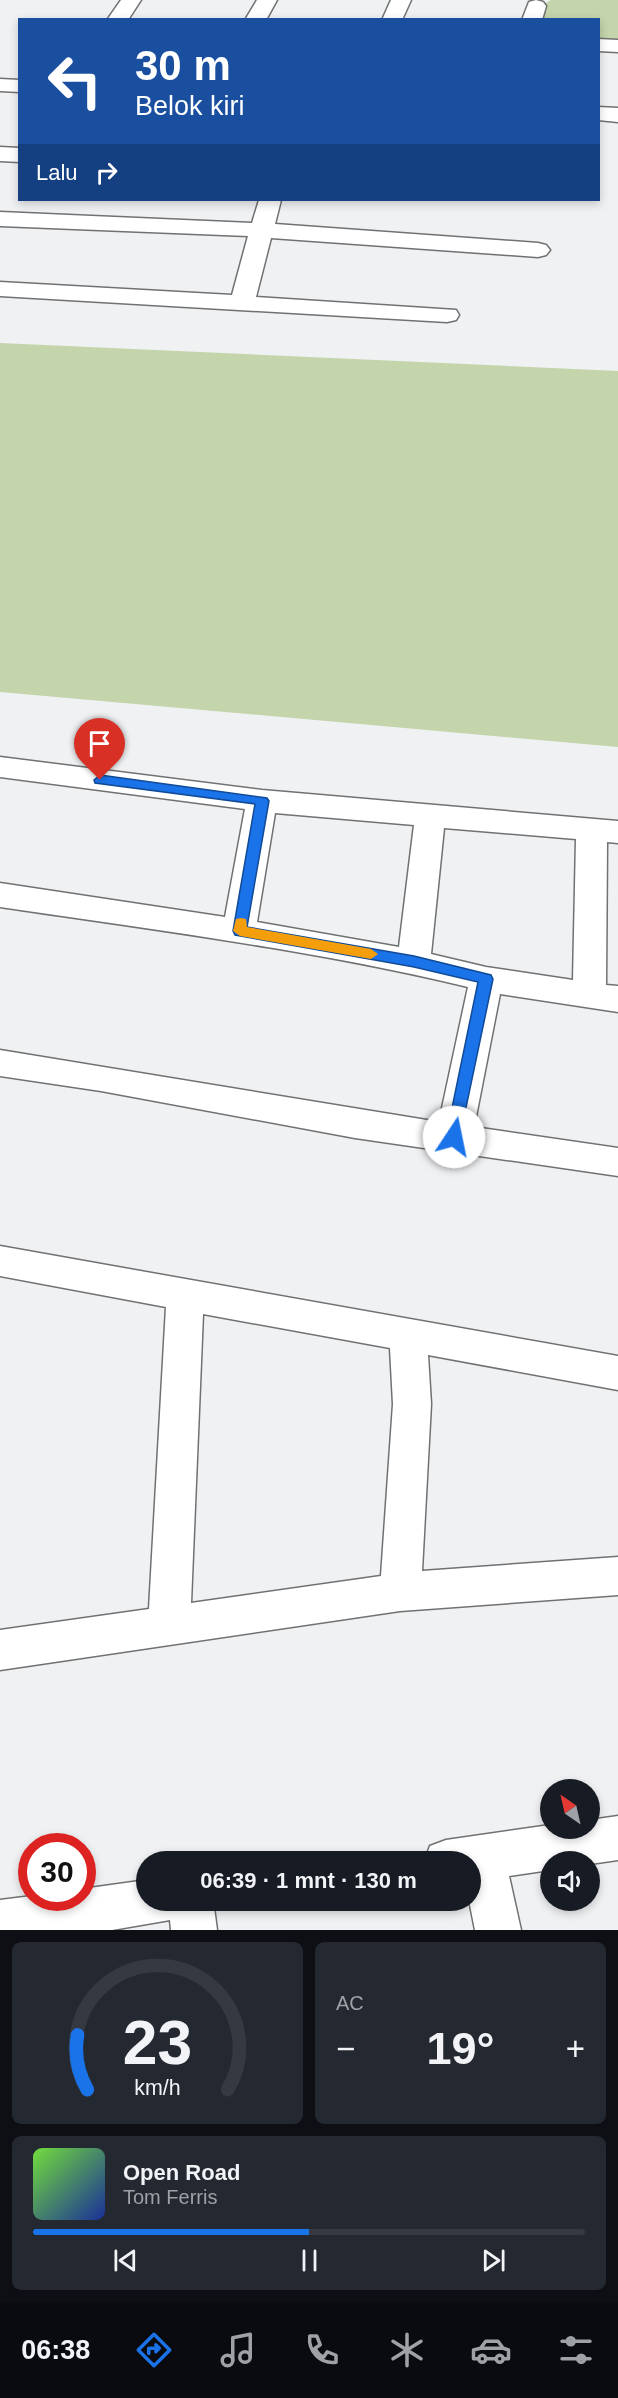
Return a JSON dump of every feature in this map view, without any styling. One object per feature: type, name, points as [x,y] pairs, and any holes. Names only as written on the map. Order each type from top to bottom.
[{"type":"street","points":[[118,18],[131,0]]},
{"type":"street","points":[[256,18],[267,0]]},
{"type":"street","points":[[393,18],[401,0]]},
{"type":"street","points":[[600,45],[618,46]]},
{"type":"street","points":[[0,85],[18,86]]},
{"type":"street","points":[[600,113],[618,115]]},
{"type":"street","points":[[0,154],[18,155]]},
{"type":"street","points":[[242,303],[270,201]]},
{"type":"street","points":[[0,219],[260,230],[538,250]]},
{"type":"street","points":[[0,289],[447,315]]},
{"type":"street","points":[[0,767],[262,801],[605,832],[603,997],[486,979],[414,962],[240,931],[0,895]]},
{"type":"street","points":[[240,931],[262,801]]},
{"type":"street","points":[[414,962],[430,817]]},
{"type":"street","points":[[454,1137],[486,979]]},
{"type":"street","points":[[0,1064],[101,1078],[355,1124],[618,1162]]},
{"type":"street","points":[[0,1261],[618,1373]]},
{"type":"street","points":[[169,1626],[185,1295]]},
{"type":"street","points":[[400,1592],[412,1404],[408,1335]]},
{"type":"street","points":[[0,1650],[400,1592],[618,1576]]},
{"type":"street","points":[[481,1857],[618,1838]]},
{"type":"street","points":[[481,1894],[498,1930]]},
{"type":"street","points":[[0,1923],[136,1904]]},
{"type":"street","points":[[191,1911],[194,1930]]},
{"type":"green space","points":[[551,0],[618,0],[618,42],[600,40],[600,18],[537,18],[539,7]]},
{"type":"green space","points":[[0,343],[618,371],[618,747],[0,692]]},
{"type":"slow traffic","points":[[241,923],[240,931],[371,954]]},
{"type":"route","points":[[100,780],[262,801],[240,931],[414,962],[486,979],[454,1137]]}]
